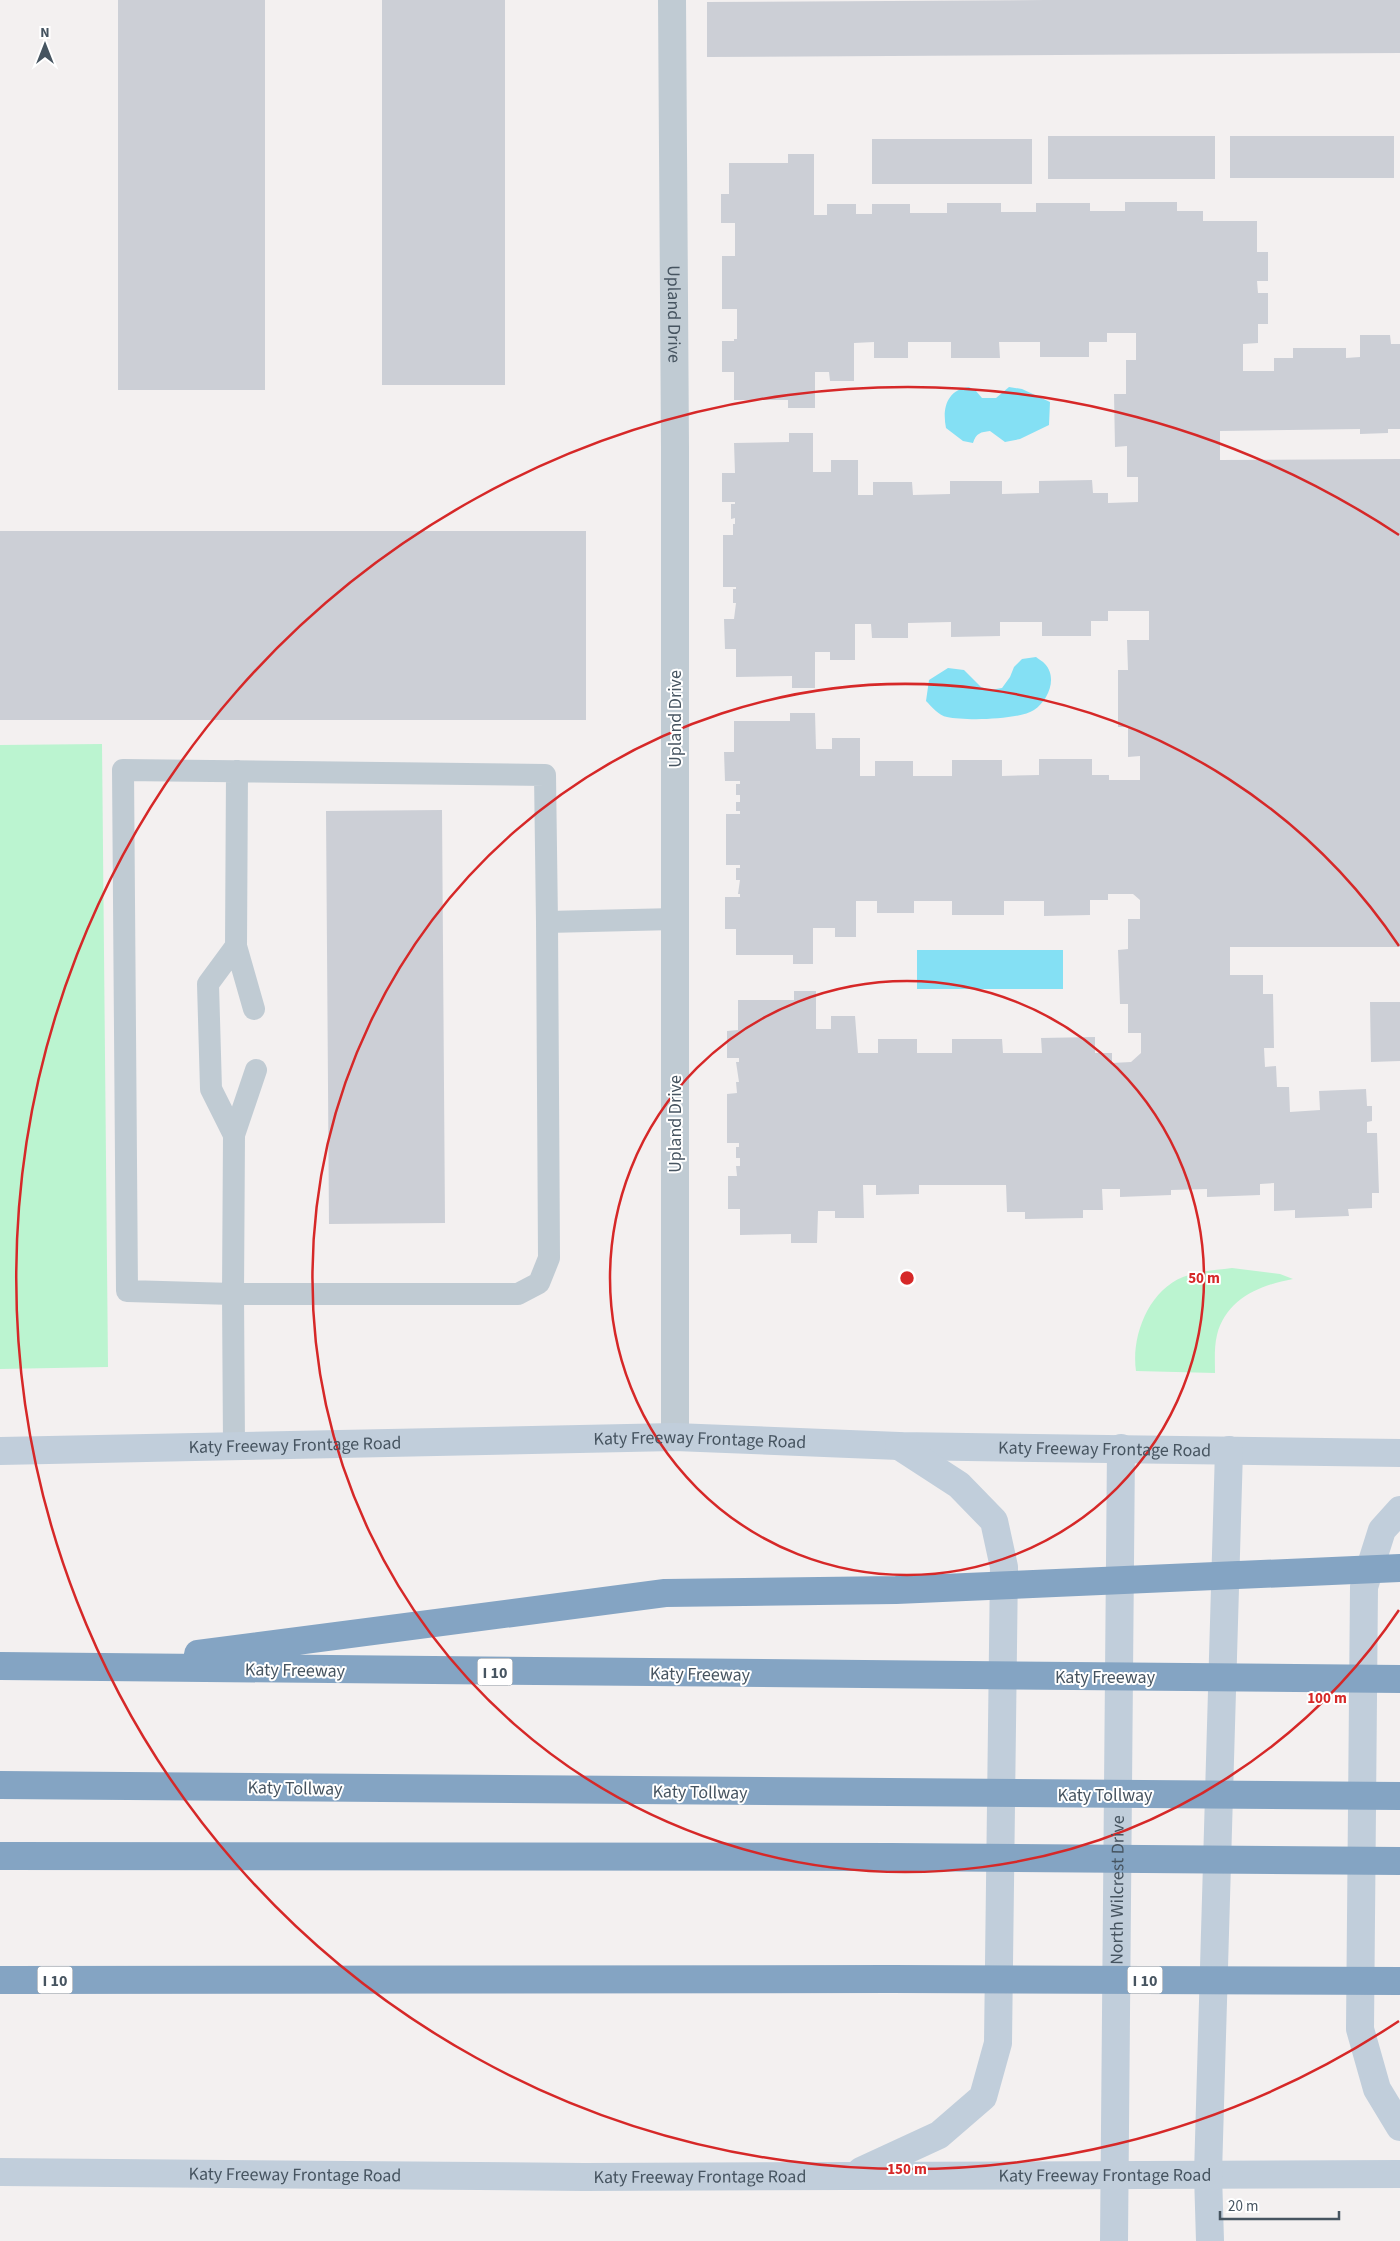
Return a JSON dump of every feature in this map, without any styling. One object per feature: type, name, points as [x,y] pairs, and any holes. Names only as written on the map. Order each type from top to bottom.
[{"type":"highway","points":[[97,1668],[665,1593],[896,1590],[1400,1568]]},
{"type":"highway","name":"Katy Freeway","points":[[0,1666],[894,1676],[1400,1679]]},
{"type":"highway","name":"Katy Tollway","points":[[0,1785],[1400,1796]]},
{"type":"highway","points":[[0,1856],[892,1857],[1400,1861]]},
{"type":"highway","name":"I 10","points":[[0,1980],[891,1979],[1400,1981]]},
{"type":"highway","points":[[0,1997],[110,1980]]},
{"type":"main road","name":"Katy Freeway Frontage Road","points":[[0,1451],[675,1437],[899,1446],[1400,1453]]},
{"type":"main road","points":[[853,2175],[939,2135],[983,2097],[998,2043],[1004,1567],[994,1521],[959,1485],[899,1446]]},
{"type":"main road","name":"North Wilcrest Drive","points":[[1114,2241],[1121,1448]]},
{"type":"main road","points":[[1210,2241],[1208,2174],[1229,1450]]},
{"type":"main road","points":[[1400,1510],[1382,1530],[1364,1587],[1360,2028],[1377,2089],[1400,2127]]},
{"type":"main road","name":"Katy Freeway Frontage Road","points":[[0,2172],[584,2177],[1400,2174]]},
{"type":"street","name":"Upland Drive","points":[[672,0],[675,438],[675,1437]]},
{"type":"lane","points":[[123,770],[237,771],[545,774],[548,1258],[539,1283],[518,1294],[233,1294],[127,1291],[123,770]]},
{"type":"lane","points":[[237,771],[236,946],[254,1009]]},
{"type":"lane","points":[[547,922],[675,919]]},
{"type":"lane","points":[[234,1136],[211,1089],[208,984],[236,946]]},
{"type":"lane","points":[[234,1446],[234,1136],[256,1070]]},
{"type":"green space","points":[[102,744],[108,1367],[0,1369],[0,745]]},
{"type":"green space","points":[[1232,1268],[1280,1274],[1293,1279],[1268,1285],[1257,1290],[1236,1303],[1228,1312],[1221,1323],[1217,1335],[1215,1373],[1136,1371],[1136,1344],[1139,1330],[1144,1316],[1160,1293],[1183,1277],[1207,1271]]},
{"type":"water","points":[[969,387],[982,398],[996,398],[1009,387],[1022,389],[1050,402],[1049,425],[1020,439],[1005,442],[990,431],[979,434],[973,443],[963,441],[946,428],[945,414],[951,396]]},
{"type":"water","points":[[1036,657],[1049,670],[1051,676],[1050,689],[1039,706],[1027,713],[992,719],[955,718],[941,715],[926,701],[929,680],[948,668],[964,670],[981,687],[990,690],[1002,688],[1014,667],[1022,659]]},
{"type":"water","points":[[917,950],[1063,950],[1063,989],[917,989]]},
{"type":"building","points":[[118,0],[265,0],[265,390],[118,390]]},
{"type":"building","points":[[382,0],[505,0],[505,385],[382,385]]},
{"type":"building","points":[[1400,0],[1400,53],[707,57],[707,2]]},
{"type":"building","points":[[1048,136],[1215,136],[1215,179],[1048,179]]},
{"type":"building","points":[[1230,136],[1394,136],[1394,178],[1230,178]]},
{"type":"building","points":[[872,139],[1032,139],[1032,184],[872,184]]},
{"type":"building","points":[[788,154],[814,154],[814,215],[827,215],[827,204],[856,204],[856,214],[872,214],[872,204],[910,204],[910,213],[947,213],[947,203],[1001,203],[1001,212],[1036,212],[1036,203],[1090,203],[1090,211],[1125,211],[1125,202],[1177,202],[1177,211],[1203,211],[1203,221],[1257,221],[1257,252],[1268,252],[1268,281],[1257,281],[1258,293],[1268,293],[1268,324],[1258,324],[1258,343],[1243,344],[1243,371],[1274,371],[1274,358],[1293,358],[1293,348],[1346,348],[1346,358],[1360,357],[1360,335],[1390,335],[1391,344],[1400,344],[1400,429],[1388,429],[1388,433],[1360,434],[1360,429],[1220,431],[1220,460],[1400,459],[1400,947],[1230,947],[1230,975],[1263,975],[1263,994],[1273,994],[1274,1048],[1264,1048],[1265,1067],[1276,1066],[1277,1087],[1289,1087],[1290,1112],[1320,1110],[1319,1091],[1366,1089],[1367,1106],[1372,1106],[1372,1121],[1367,1122],[1367,1133],[1377,1133],[1379,1193],[1372,1193],[1372,1208],[1348,1209],[1349,1216],[1295,1218],[1295,1210],[1274,1211],[1274,1183],[1260,1184],[1260,1195],[1207,1197],[1207,1189],[1171,1190],[1171,1195],[1120,1197],[1120,1189],[1102,1189],[1103,1210],[1083,1210],[1083,1218],[1025,1219],[1025,1212],[1007,1212],[1006,1185],[919,1185],[919,1194],[876,1195],[876,1185],[863,1185],[864,1218],[835,1218],[835,1211],[818,1211],[817,1243],[791,1243],[791,1234],[740,1235],[740,1209],[728,1209],[728,1176],[737,1176],[736,1166],[740,1166],[740,1158],[736,1158],[736,1147],[739,1147],[739,1143],[727,1143],[727,1094],[737,1093],[736,1082],[739,1082],[736,1062],[739,1062],[739,1058],[727,1058],[727,1031],[738,1030],[738,1000],[794,1000],[794,991],[816,991],[816,1029],[831,1029],[831,1016],[855,1016],[858,1053],[878,1053],[878,1039],[917,1039],[917,1053],[952,1053],[952,1039],[1002,1039],[1003,1053],[1042,1053],[1041,1038],[1095,1037],[1095,1053],[1112,1053],[1112,1063],[1131,1062],[1141,1053],[1141,1033],[1128,1033],[1128,1004],[1120,1004],[1118,950],[1128,949],[1128,919],[1140,919],[1140,900],[1133,894],[1108,894],[1108,900],[1090,900],[1090,915],[1044,916],[1044,901],[1004,901],[1004,915],[952,915],[952,901],[914,901],[914,913],[877,913],[877,901],[856,901],[856,937],[835,937],[835,928],[813,928],[813,964],[793,964],[793,955],[736,955],[736,929],[725,929],[725,897],[740,897],[740,894],[738,894],[740,880],[736,880],[736,868],[740,868],[740,865],[726,865],[726,814],[740,814],[740,811],[736,811],[736,802],[740,802],[740,795],[736,795],[736,784],[740,784],[740,781],[725,781],[724,752],[734,752],[734,721],[790,721],[790,713],[815,713],[816,749],[832,749],[832,738],[860,738],[860,776],[875,776],[875,761],[913,761],[913,776],[952,776],[952,760],[1002,760],[1002,776],[1039,775],[1039,759],[1092,759],[1092,775],[1109,775],[1109,780],[1140,780],[1140,756],[1128,757],[1128,727],[1118,727],[1118,670],[1128,670],[1127,640],[1149,640],[1149,611],[1108,611],[1108,621],[1091,621],[1091,636],[1042,636],[1042,622],[1000,622],[1000,636],[951,637],[951,622],[908,623],[908,638],[872,638],[871,624],[855,624],[855,660],[830,660],[830,652],[815,652],[815,688],[792,688],[792,676],[736,677],[736,649],[725,649],[724,619],[734,619],[736,603],[733,603],[733,589],[736,589],[736,587],[723,587],[723,535],[733,535],[735,518],[731,519],[731,504],[735,504],[735,502],[722,502],[722,473],[735,473],[734,443],[789,442],[789,433],[813,433],[813,472],[831,472],[831,460],[858,460],[858,495],[873,495],[873,482],[912,482],[913,495],[950,494],[950,481],[1002,481],[1002,494],[1039,493],[1039,481],[1092,480],[1093,493],[1108,493],[1108,503],[1138,502],[1138,477],[1127,477],[1127,446],[1115,447],[1114,394],[1126,394],[1126,360],[1136,360],[1136,333],[1107,333],[1107,342],[1089,342],[1089,357],[1040,357],[1040,342],[999,342],[1000,358],[951,358],[951,342],[908,342],[908,358],[874,358],[874,342],[854,343],[854,381],[830,381],[829,372],[815,372],[815,408],[788,408],[788,400],[734,400],[734,372],[722,372],[722,341],[734,341],[734,339],[737,339],[737,309],[722,309],[722,256],[735,256],[735,223],[721,223],[721,194],[729,194],[729,163],[788,163]]},
{"type":"building","points":[[0,531],[586,531],[586,720],[0,720]]},
{"type":"building","points":[[442,810],[445,1223],[329,1224],[326,811]]},
{"type":"building","points":[[1370,1002],[1400,1002],[1400,1061],[1371,1062]]}]
